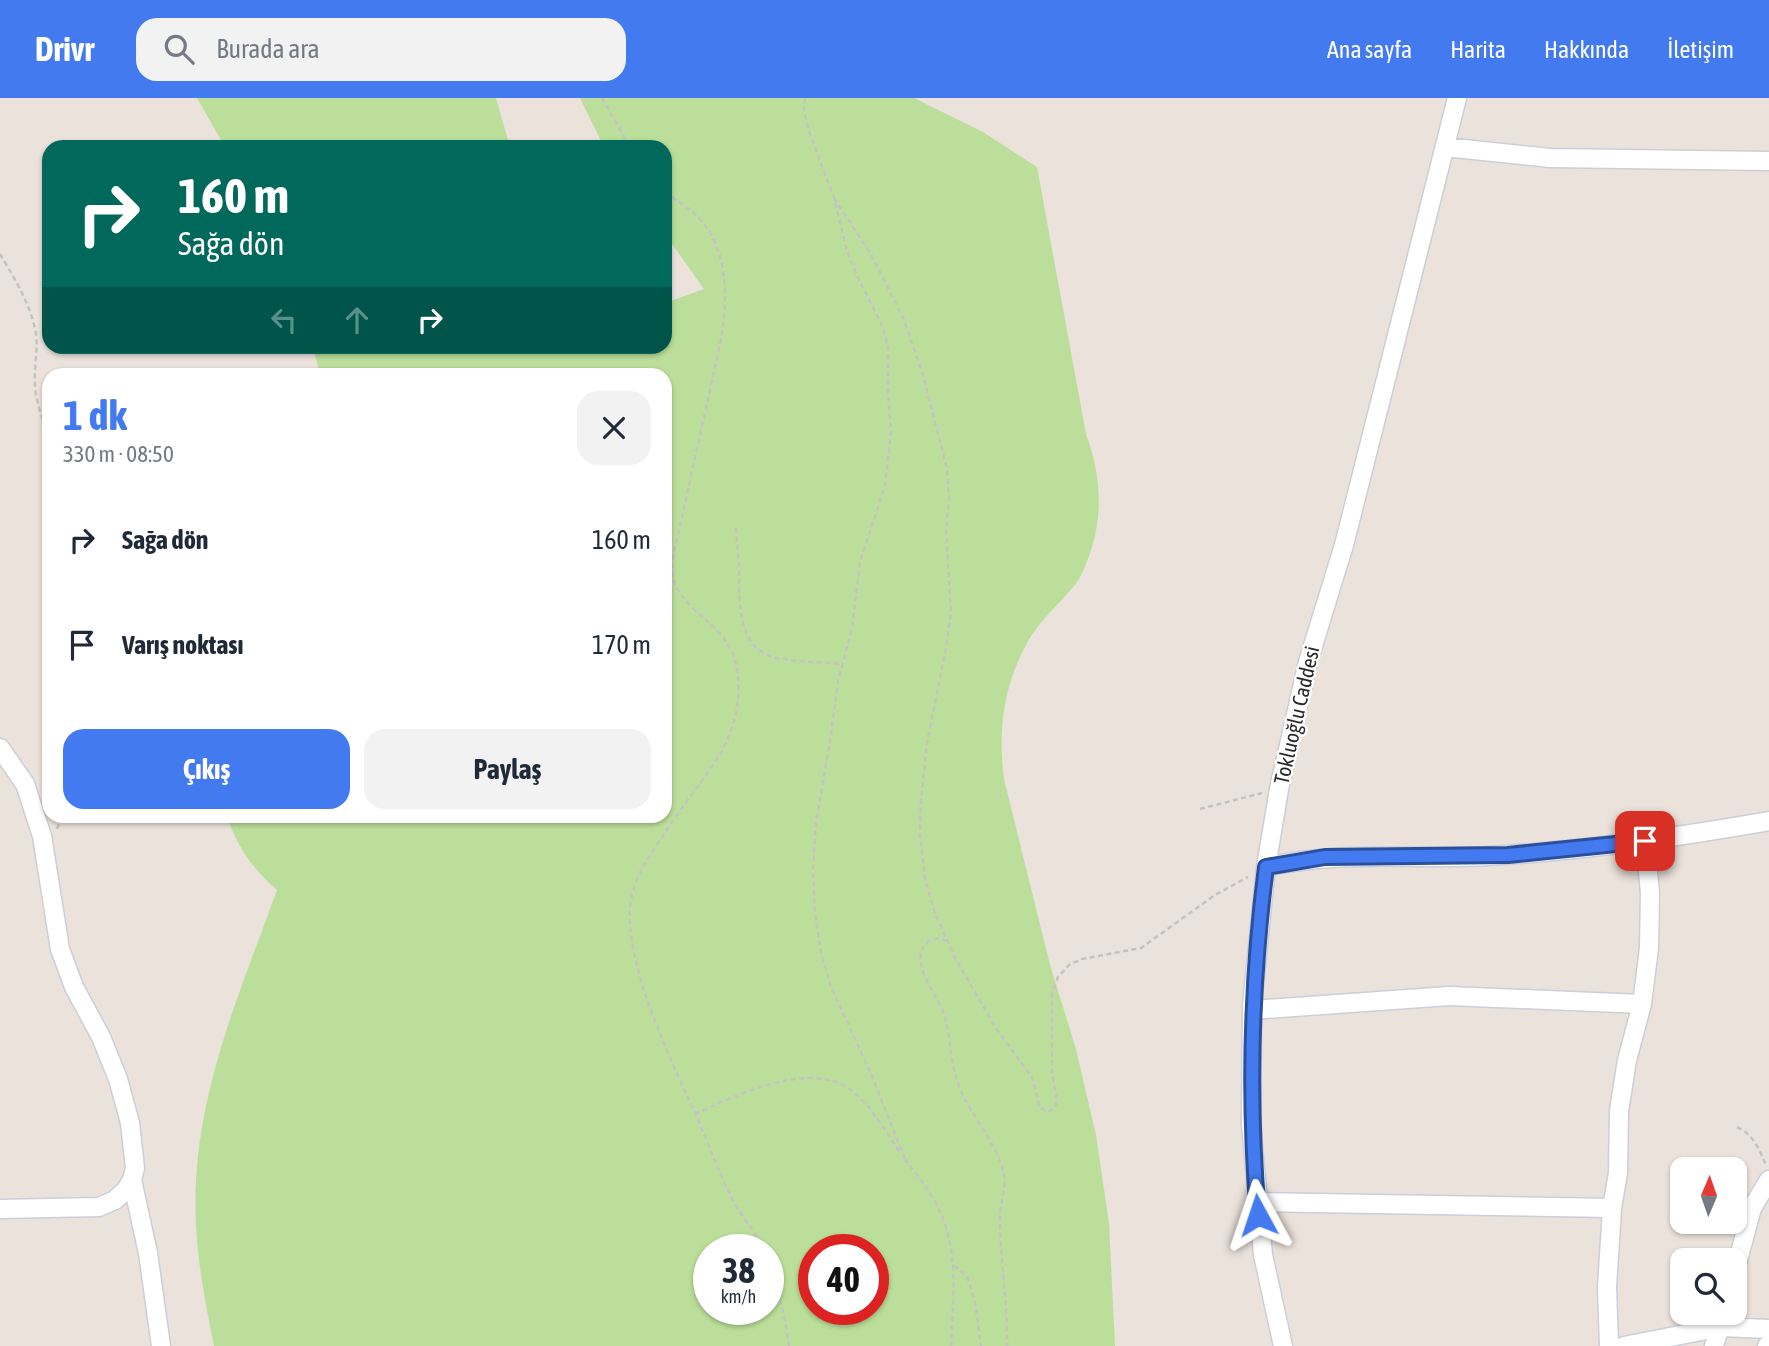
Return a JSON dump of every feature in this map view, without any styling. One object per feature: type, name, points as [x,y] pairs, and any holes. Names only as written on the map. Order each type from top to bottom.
[{"type":"street","name":"Tokluoğlu Caddesi","points":[[1283,1346],[1268,1282],[1256,1202],[1251,1124],[1252,1010],[1266,867],[1279,789],[1307,662],[1344,545],[1457,98]]},
{"type":"street","points":[[1445,147],[1550,158],[1769,161]]},
{"type":"street","points":[[0,747],[26,784],[41,836],[55,926],[66,968],[101,1037],[118,1079],[133,1145],[135,1168],[132,1180],[123,1194],[99,1207],[0,1209]]},
{"type":"street","points":[[1266,867],[1325,857],[1508,855],[1645,841],[1769,821]]},
{"type":"street","points":[[1609,1346],[1607,1287],[1612,1208],[1618,1173],[1618,1126],[1622,1086],[1642,1004],[1649,947],[1645,841]]},
{"type":"street","points":[[1252,1010],[1449,996],[1642,1004]]},
{"type":"street","points":[[132,1180],[148,1253],[160,1346]]},
{"type":"street","points":[[1741,1248],[1752,1208],[1769,1180]]},
{"type":"street","points":[[1256,1202],[1612,1208]]},
{"type":"street","points":[[1747,1324],[1769,1328]]},
{"type":"street","points":[[1624,1346],[1704,1325]]},
{"type":"street","points":[[1714,1346],[1721,1325]]},
{"type":"path","points":[[602,98],[626,140]]},
{"type":"path","points":[[805,98],[808,132],[834,198],[847,251],[881,323],[888,346],[891,432],[885,486],[860,562],[852,628],[842,664],[815,832],[813,872],[816,923],[831,987],[878,1088],[905,1158]]},
{"type":"path","points":[[672,197],[696,215],[711,234],[722,265],[725,303],[721,340],[672,562]]},
{"type":"path","points":[[834,198],[872,256],[903,318],[923,375],[947,469],[949,491],[946,530],[951,612],[927,743],[920,817],[925,879],[947,941],[997,1030],[1032,1077],[1040,1108],[1048,1112],[1054,1109],[1057,1098],[1052,1072],[1052,994],[1063,970],[1082,959],[1141,948],[1215,895],[1266,867]]},
{"type":"path","points":[[0,254],[23,295],[33,321],[37,348],[36,397],[42,415]]},
{"type":"path","points":[[736,528],[740,612],[750,640],[762,651],[778,658],[842,664]]},
{"type":"path","points":[[672,576],[682,597],[730,649],[736,666],[738,698],[733,724],[720,757],[672,822]]},
{"type":"path","points":[[1200,809],[1279,789]]},
{"type":"path","points":[[672,823],[639,873],[632,895],[631,920],[637,958],[671,1062],[734,1203],[755,1234]]},
{"type":"path","points":[[947,941],[936,939],[927,943],[922,950],[921,962],[947,1026],[956,1080],[1003,1169],[1005,1188],[1000,1216],[1007,1346]]},
{"type":"path","points":[[695,1114],[738,1095],[783,1082],[810,1078],[830,1080],[848,1088],[863,1101],[926,1188],[941,1214],[950,1242],[953,1265],[951,1346]]},
{"type":"path","points":[[1737,1127],[1755,1141],[1769,1171]]},
{"type":"path","points":[[953,1265],[967,1276],[975,1302],[981,1346]]},
{"type":"path","points":[[784,1314],[789,1346]]},
{"type":"green space","points":[[197,98],[496,98],[508,140],[221,140]]},
{"type":"green space","points":[[580,98],[914,98],[983,132],[1037,167],[1086,434],[1095,466],[1099,499],[1092,548],[1079,579],[1036,629],[1012,677],[1004,710],[1002,761],[1004,779],[1050,965],[1076,1049],[1096,1135],[1109,1223],[1115,1346],[214,1346],[200,1271],[196,1225],[200,1137],[219,1054],[277,890],[247,857],[230,823],[672,823],[672,368],[318,368],[315,354],[672,354],[672,300],[704,289],[672,244],[672,140],[601,140]]},
{"type":"route","points":[[1258,1215],[1251,1124],[1251,1034],[1266,867],[1325,857],[1508,855],[1645,841]]}]
